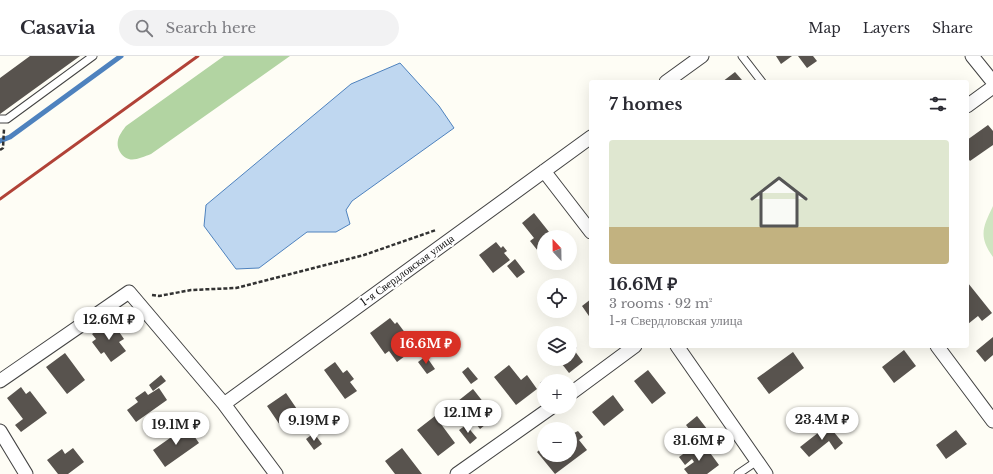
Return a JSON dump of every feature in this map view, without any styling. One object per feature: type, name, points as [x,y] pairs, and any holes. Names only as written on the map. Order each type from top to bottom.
[{"type":"street","points":[[669,80],[702,56]]},
{"type":"street","points":[[972,56],[993,82]]},
{"type":"street","points":[[969,105],[993,87]]},
{"type":"street","name":"1-я Свердловская улица","points":[[224,404],[589,138]]},
{"type":"street","points":[[544,171],[589,229]]},
{"type":"street","points":[[0,381],[129,292],[224,404],[276,474]]},
{"type":"street","points":[[577,389],[632,348]]},
{"type":"street","points":[[678,348],[766,474]]},
{"type":"street","points":[[938,348],[993,421]]},
{"type":"street","points":[[458,474],[542,414]]},
{"type":"street","points":[[0,431],[26,474]]},
{"type":"lane","points":[[0,119],[7,119],[93,56]]},
{"type":"lane","points":[[742,56],[760,80]]},
{"type":"lane","points":[[738,474],[757,461]]},
{"type":"path","points":[[0,150],[3,148],[4,131]]},
{"type":"path","points":[[129,292],[159,296],[191,290],[236,288],[364,254],[443,228]]},
{"type":"green space","points":[[224,56],[290,56],[151,154],[138,159],[130,159],[123,156],[120,152],[118,142],[120,134],[126,126]]},
{"type":"green space","points":[[993,206],[993,257],[985,243],[984,232]]},
{"type":"water","points":[[400,63],[439,106],[454,128],[352,201],[346,210],[350,224],[336,232],[307,232],[259,268],[236,269],[204,226],[206,205],[351,84]]},
{"type":"building","points":[[30,56],[80,56],[0,114],[0,78]]},
{"type":"building","points":[[776,56],[792,56],[781,64]]},
{"type":"building","points":[[798,56],[813,56],[817,61],[807,68]]},
{"type":"building","points":[[735,72],[742,80],[725,80]]},
{"type":"building","points":[[988,125],[993,131],[993,145],[970,161],[969,139]]},
{"type":"building","points":[[534,213],[547,230],[537,230],[537,250],[530,241],[534,238],[522,223]]},
{"type":"building","points":[[496,242],[501,248],[503,246],[507,251],[504,253],[510,260],[493,273],[479,255]]},
{"type":"building","points":[[515,259],[525,272],[517,278],[507,266]]},
{"type":"building","points":[[969,284],[992,313],[982,321],[978,316],[969,323]]},
{"type":"building","points":[[589,301],[589,316],[582,306]]},
{"type":"building","points":[[390,318],[395,324],[397,322],[412,342],[408,344],[413,350],[397,362],[389,351],[385,354],[370,333]]},
{"type":"building","points":[[111,320],[124,339],[119,342],[126,351],[111,362],[104,352],[101,354],[92,342],[96,339],[92,334]]},
{"type":"building","points":[[993,337],[993,355],[985,362],[976,351]]},
{"type":"building","points":[[904,350],[916,366],[894,383],[882,367]]},
{"type":"building","points":[[793,352],[804,368],[769,394],[757,378]]},
{"type":"building","points":[[65,353],[85,380],[67,394],[46,367]]},
{"type":"building","points":[[577,354],[583,362],[569,373],[564,366],[577,366]]},
{"type":"building","points":[[426,356],[435,369],[427,374],[418,362]]},
{"type":"building","points":[[335,362],[343,373],[347,370],[354,379],[350,382],[357,391],[345,399],[324,370]]},
{"type":"building","points":[[509,365],[521,380],[527,375],[537,389],[516,405],[494,377]]},
{"type":"building","points":[[468,367],[478,379],[471,384],[462,372]]},
{"type":"building","points":[[648,370],[666,393],[652,404],[634,381]]},
{"type":"building","points":[[161,375],[166,381],[153,391],[149,385]]},
{"type":"building","points":[[21,387],[26,394],[30,391],[47,413],[21,432],[15,425],[23,419],[7,398]]},
{"type":"building","points":[[159,388],[167,400],[136,422],[127,410],[138,402],[135,398],[145,391],[148,395]]},
{"type":"building","points":[[473,389],[495,417],[480,429],[458,401]]},
{"type":"building","points":[[286,393],[301,415],[282,428],[267,406]]},
{"type":"building","points":[[613,395],[624,410],[604,426],[592,412]]},
{"type":"building","points":[[435,416],[455,443],[438,456],[417,430]]},
{"type":"building","points":[[697,416],[714,438],[702,446],[686,425]]},
{"type":"building","points":[[466,425],[477,438],[470,444],[459,430]]},
{"type":"building","points":[[828,425],[843,443],[835,450],[829,441],[809,457],[800,447]]},
{"type":"building","points":[[187,426],[199,443],[165,467],[153,450],[170,438],[168,435],[176,429],[178,432]]},
{"type":"building","points":[[956,430],[967,444],[946,459],[936,445]]},
{"type":"building","points":[[577,432],[583,437],[579,440],[587,450],[577,458]]},
{"type":"building","points":[[314,433],[322,444],[314,450],[306,439]]},
{"type":"building","points":[[694,446],[701,455],[708,450],[719,465],[707,474],[688,474],[684,469],[694,462],[692,459],[685,465],[679,457]]},
{"type":"building","points":[[73,448],[84,462],[68,474],[58,474],[47,460],[62,449],[65,454]]},
{"type":"building","points":[[402,448],[422,474],[395,474],[385,461]]},
{"type":"building","points":[[545,462],[571,462],[555,474]]},
{"type":"waterway","points":[[0,141],[10,137],[121,56]]},
{"type":"railway","points":[[0,199],[198,56]]}]
